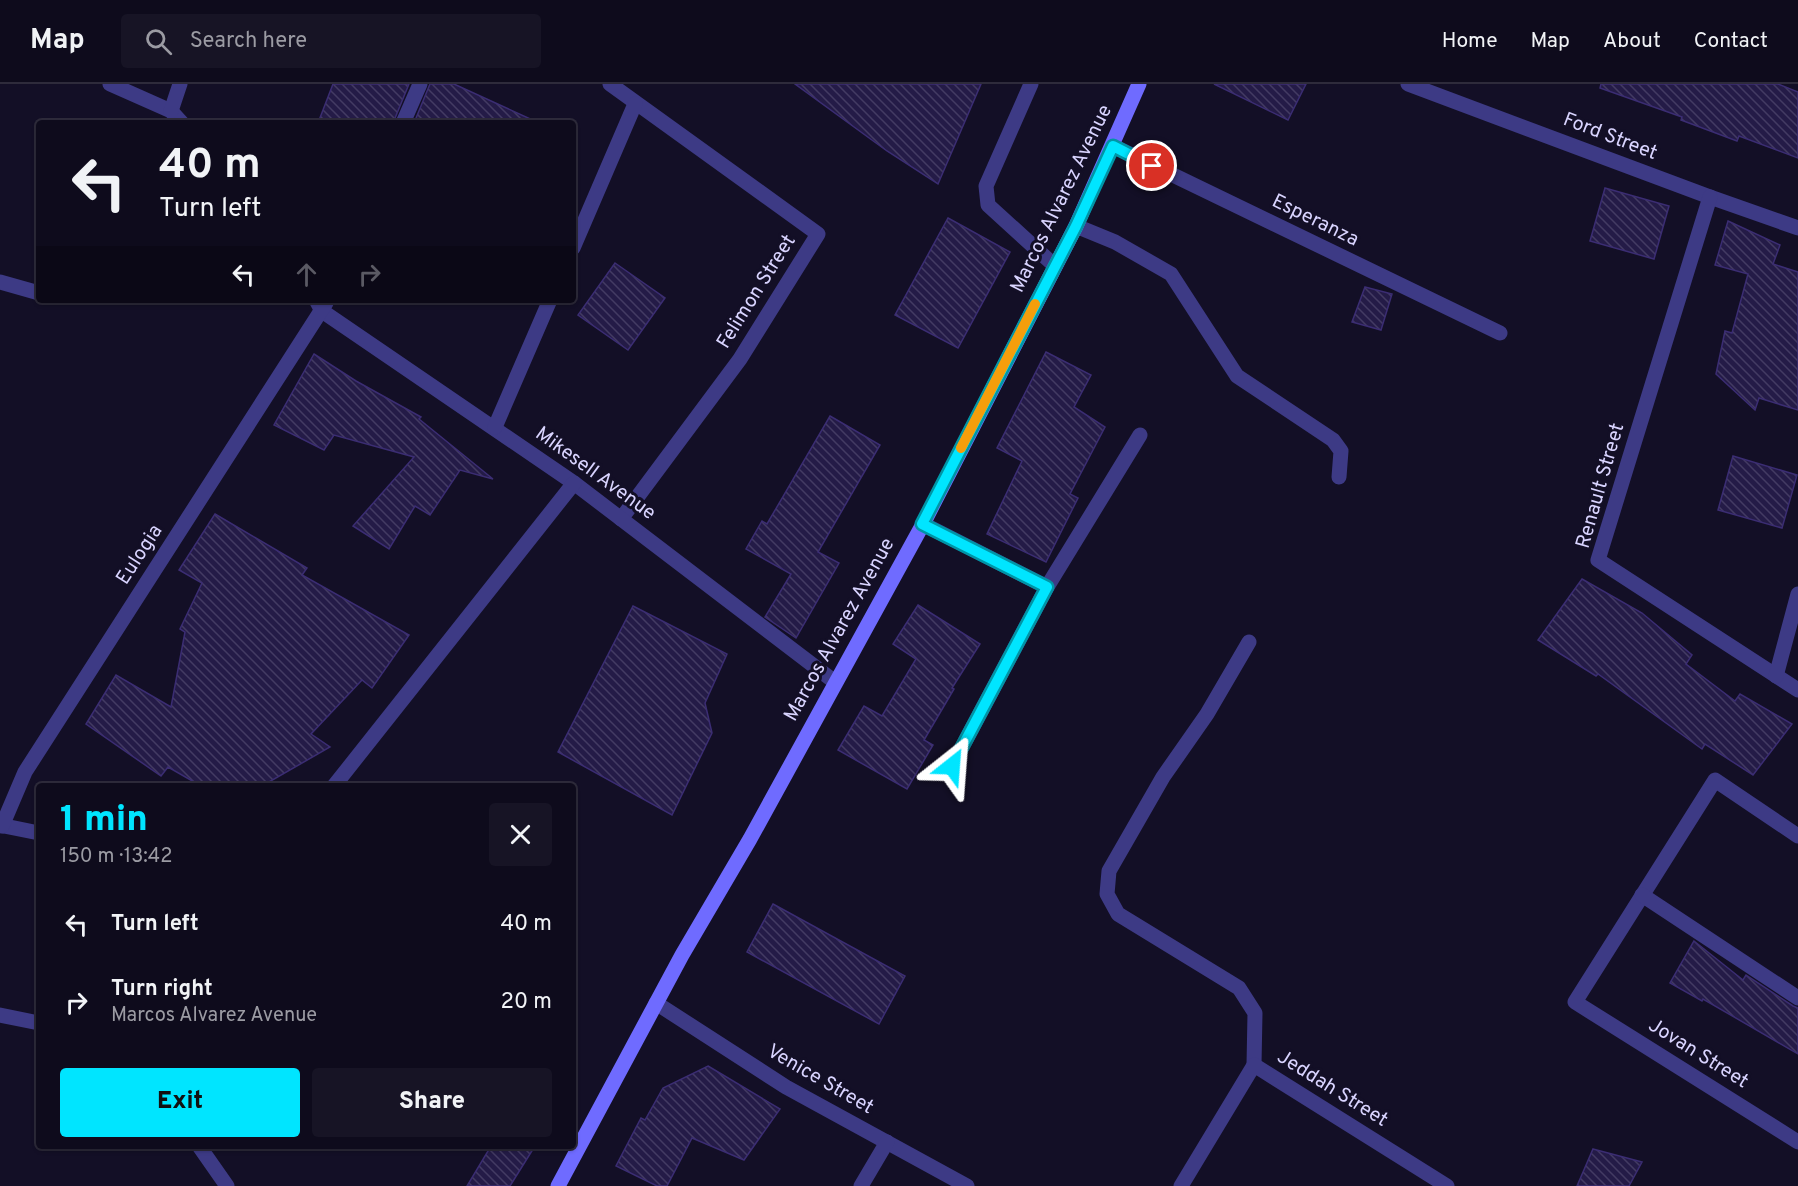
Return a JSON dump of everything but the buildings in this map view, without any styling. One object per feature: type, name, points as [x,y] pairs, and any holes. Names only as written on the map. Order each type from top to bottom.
[{"type":"main road","name":"Marcos Alvarez Avenue","points":[[558,1186],[656,1003],[766,809],[922,524],[1076,226],[1139,84]]},
{"type":"street","points":[[110,84],[171,111],[180,120]]},
{"type":"street","points":[[171,111],[180,84]]},
{"type":"street","points":[[404,120],[420,84]]},
{"type":"street","name":"Felimon Street","points":[[610,84],[818,234],[740,359],[621,519]]},
{"type":"street","points":[[1031,84],[986,186],[988,206],[1055,266]]},
{"type":"street","name":"Ford Street","points":[[1408,84],[1798,228]]},
{"type":"street","points":[[576,241],[635,104]]},
{"type":"street","name":"Esperanza","points":[[1113,146],[1500,333]]},
{"type":"street","name":"Renault Street","points":[[1710,197],[1598,560],[1798,690]]},
{"type":"street","points":[[1076,226],[1115,243],[1171,274],[1237,376],[1333,440],[1341,451],[1339,477]]},
{"type":"street","points":[[0,282],[36,292]]},
{"type":"street","points":[[495,428],[549,303]]},
{"type":"street","name":"Mikesell Avenue","points":[[322,304],[574,483],[782,644],[835,682]]},
{"type":"street","name":"Eulogia","points":[[36,832],[1,825],[25,772],[322,304]]},
{"type":"street","points":[[952,766],[1047,587],[1140,435]]},
{"type":"street","points":[[336,783],[574,483]]},
{"type":"street","points":[[922,524],[1047,587]]},
{"type":"street","points":[[1776,676],[1798,594]]},
{"type":"street","points":[[1249,642],[1207,714],[1163,777],[1109,871],[1107,894],[1118,914],[1239,988],[1255,1013],[1254,1065]]},
{"type":"street","points":[[1798,837],[1715,780],[1642,895],[1798,998]]},
{"type":"street","name":"Jovan Street","points":[[1642,895],[1575,1002],[1798,1142]]},
{"type":"street","name":"Venice Street","points":[[656,1003],[786,1087],[967,1186]]},
{"type":"street","points":[[0,1016],[36,1022]]},
{"type":"street","name":"Jeddah Street","points":[[1180,1186],[1254,1065],[1447,1186]]},
{"type":"street","points":[[861,1186],[886,1142]]},
{"type":"street","points":[[201,1149],[227,1186]]},
{"type":"slow traffic","points":[[961,448],[1035,304]]},
{"type":"route","points":[[952,766],[1047,587],[922,524],[1076,226],[1113,146],[1152,166]]}]
